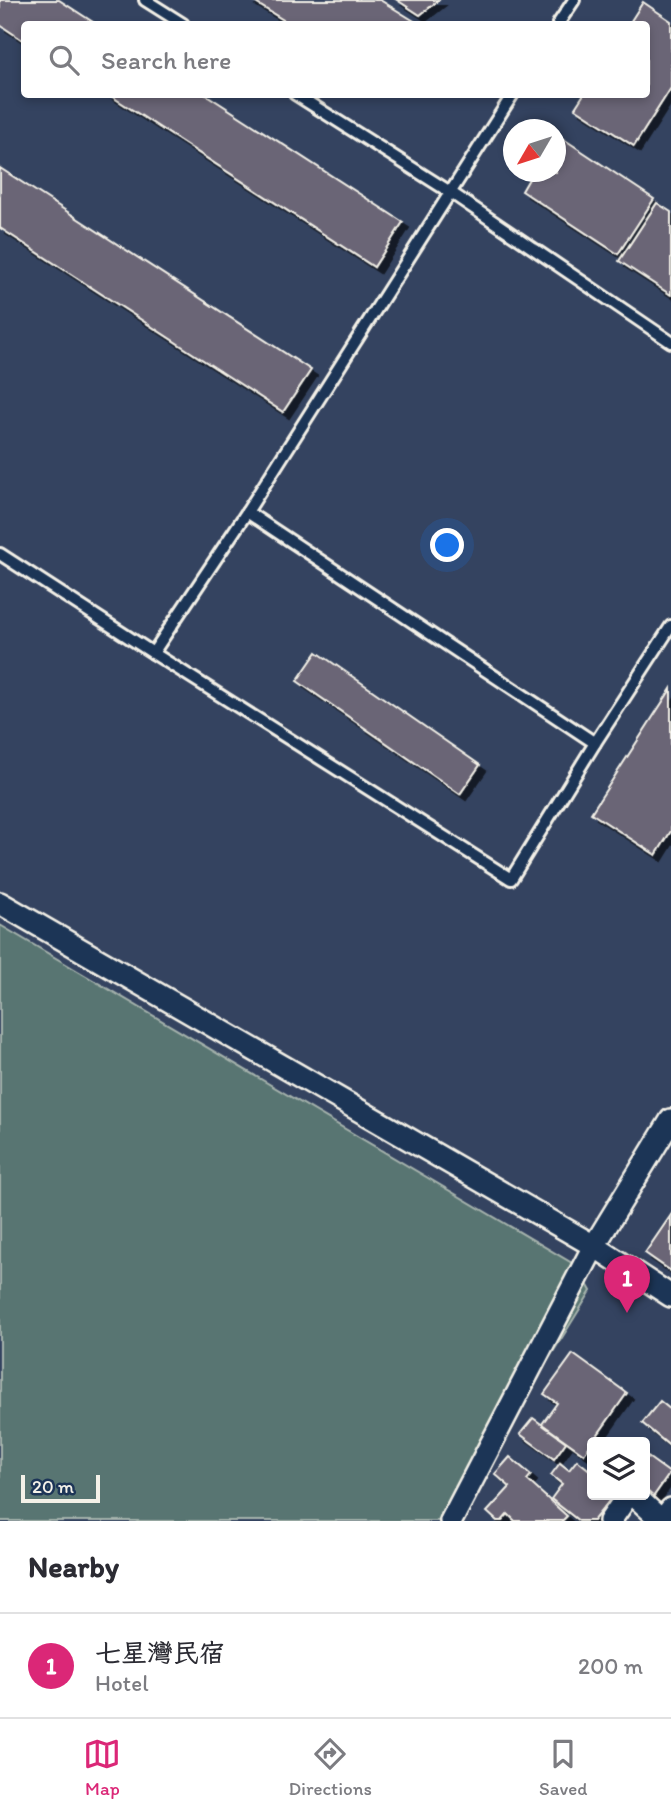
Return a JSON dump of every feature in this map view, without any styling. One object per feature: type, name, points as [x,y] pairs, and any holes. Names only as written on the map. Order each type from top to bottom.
[{"type":"street","points":[[0,903],[594,1246],[671,1296]]},
{"type":"street","points":[[451,1521],[594,1246],[671,1120]]},
{"type":"street","points":[[610,1521],[625,1500]]},
{"type":"street","points":[[639,1500],[662,1521],[671,1509]]},
{"type":"lane","points":[[145,0],[178,21]]},
{"type":"lane","points":[[560,21],[574,0]]},
{"type":"lane","points":[[301,98],[450,192],[671,342]]},
{"type":"lane","points":[[153,653],[247,512],[510,98]]},
{"type":"lane","points":[[247,512],[595,743]]},
{"type":"lane","points":[[0,554],[511,879],[671,626]]},
{"type":"green space","points":[[0,925],[577,1266],[591,1291],[448,1521],[0,1521]]},
{"type":"building","points":[[0,0],[59,0],[91,21],[21,21],[21,39],[0,25]]},
{"type":"building","points":[[251,0],[380,0],[414,21],[285,21]]},
{"type":"building","points":[[397,0],[439,0],[420,15]]},
{"type":"building","points":[[643,2],[671,21],[671,88],[634,146],[575,108],[581,98],[650,98],[650,21],[631,21]]},
{"type":"building","points":[[114,98],[211,98],[403,222],[374,267]]},
{"type":"building","points":[[566,141],[654,199],[618,254],[522,191],[527,182],[566,182]]},
{"type":"building","points":[[0,168],[311,370],[283,412],[0,228]]},
{"type":"building","points":[[657,203],[671,212],[671,295],[619,261]]},
{"type":"building","points":[[317,652],[480,765],[460,794],[297,681]]},
{"type":"building","points":[[671,689],[671,831],[656,855],[591,813]]},
{"type":"building","points":[[671,1215],[671,1271],[645,1253]]},
{"type":"building","points":[[573,1354],[627,1393],[596,1437],[587,1437],[587,1450],[584,1454],[542,1424],[557,1403],[544,1394]]},
{"type":"building","points":[[660,1401],[671,1410],[671,1447],[642,1423]]},
{"type":"building","points":[[533,1418],[566,1442],[554,1459],[520,1434]]},
{"type":"building","points":[[510,1457],[531,1475],[527,1480],[567,1516],[562,1521],[515,1521],[508,1514],[502,1521],[497,1521],[487,1512],[510,1487],[495,1474]]},
{"type":"building","points":[[650,1459],[670,1473],[653,1497],[650,1495]]},
{"type":"building","points":[[577,1460],[587,1468],[587,1500],[610,1500],[593,1521],[579,1521],[551,1499],[562,1484],[551,1475],[560,1463],[569,1470]]},
{"type":"place","name":"七星灣民宿","points":[[627,1313]]}]
